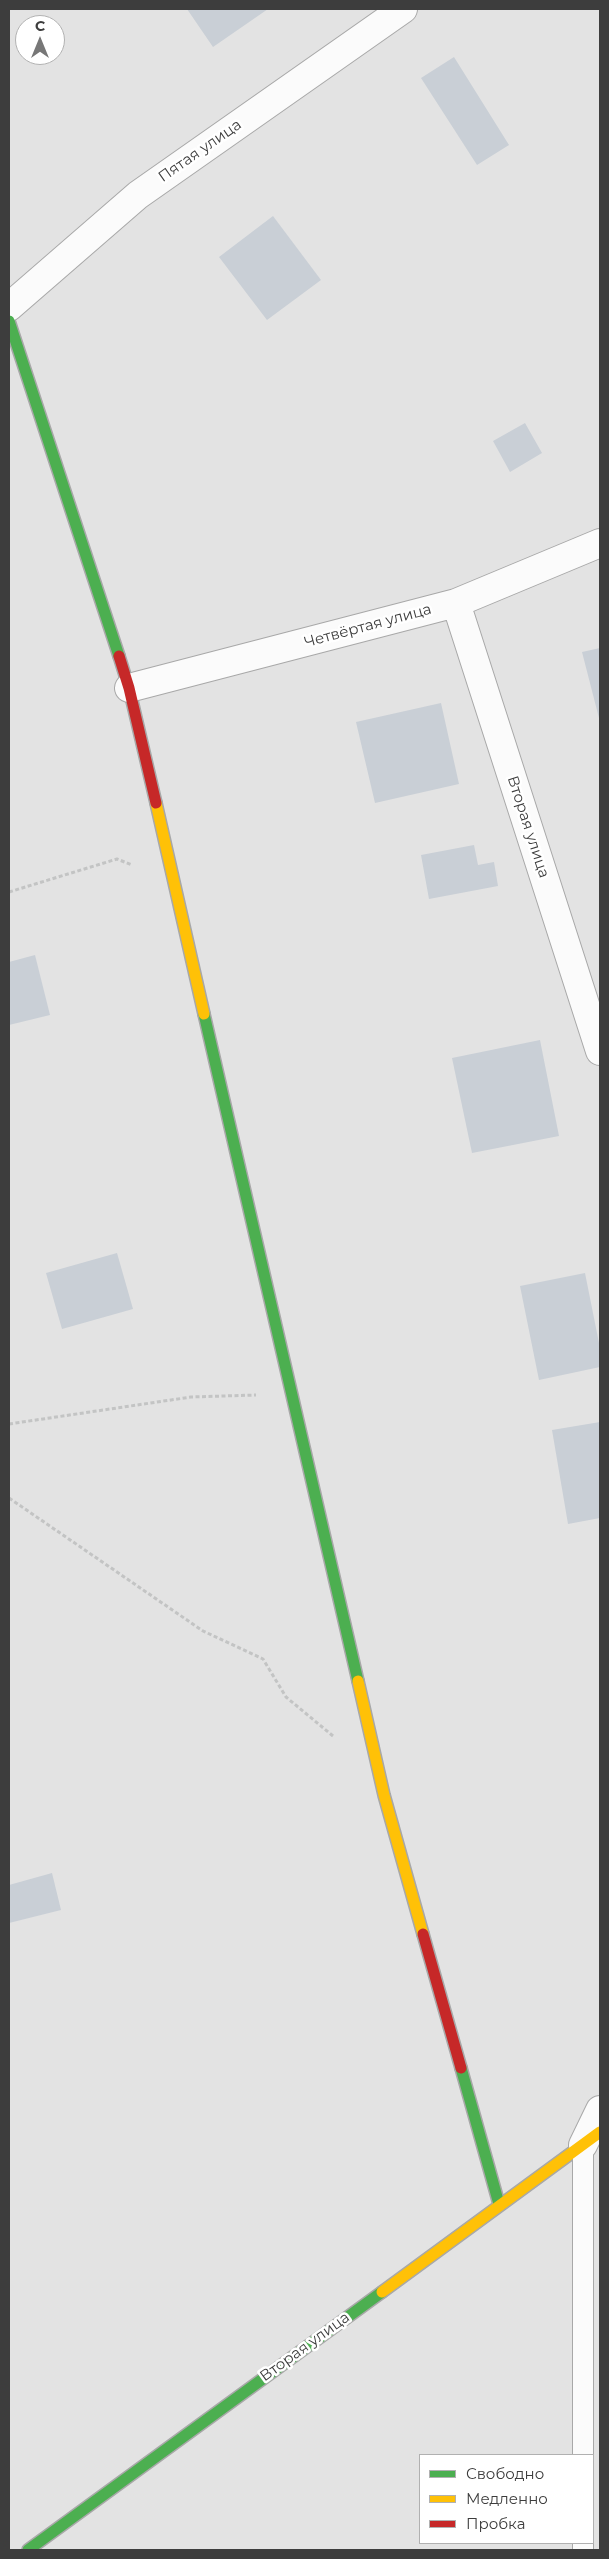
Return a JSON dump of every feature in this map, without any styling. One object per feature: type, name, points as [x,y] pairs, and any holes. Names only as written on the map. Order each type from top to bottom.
[{"type":"street","name":"Пятая улица","points":[[9,307],[138,195],[403,9]]},
{"type":"street","points":[[9,321],[129,688],[384,1795],[499,2204]]},
{"type":"street","name":"Четвёртая улица","points":[[129,688],[456,603],[600,543]]},
{"type":"street","name":"Вторая улица","points":[[456,603],[600,1051]]},
{"type":"street","name":"Вторая улица","points":[[28,2550],[499,2204],[592,2138],[600,2110]]},
{"type":"lane","points":[[583,2454],[592,2138]]},
{"type":"path","points":[[9,892],[117,859],[174,880]]},
{"type":"path","points":[[9,1424],[190,1397],[258,1395],[296,1408]]},
{"type":"path","points":[[9,1498],[203,1631],[263,1659],[286,1697],[340,1744]]},
{"type":"building","points":[[187,9],[268,9],[213,47]]},
{"type":"building","points":[[454,57],[509,145],[477,165],[421,78]]},
{"type":"building","points":[[273,216],[321,280],[267,320],[219,257]]},
{"type":"building","points":[[525,423],[542,453],[510,472],[493,441]]},
{"type":"building","points":[[600,648],[600,722],[582,652]]},
{"type":"building","points":[[441,703],[459,784],[375,803],[356,722]]},
{"type":"building","points":[[474,845],[478,865],[494,862],[498,886],[429,899],[421,855]]},
{"type":"building","points":[[35,955],[50,1015],[9,1025],[9,962]]},
{"type":"building","points":[[540,1040],[559,1136],[472,1153],[452,1058]]},
{"type":"building","points":[[117,1253],[133,1309],[62,1329],[46,1273]]},
{"type":"building","points":[[585,1273],[600,1348],[600,1367],[539,1380],[520,1286]]},
{"type":"building","points":[[600,1422],[600,1518],[568,1524],[552,1430]]},
{"type":"building","points":[[52,1873],[61,1910],[9,1923],[9,1885]]},
{"type":"traffic: fast","points":[[9,321],[119,656]]},
{"type":"traffic: fast","points":[[204,1014],[358,1681]]},
{"type":"traffic: fast","points":[[461,2068],[499,2204]]},
{"type":"traffic: fast","points":[[28,2550],[382,2292]]},
{"type":"traffic: slow","points":[[156,803],[204,1014]]},
{"type":"traffic: slow","points":[[358,1681],[384,1795],[423,1934]]},
{"type":"traffic: slow","points":[[382,2292],[600,2132]]},
{"type":"traffic: jam","points":[[119,656],[129,688],[156,803]]},
{"type":"traffic: jam","points":[[423,1934],[461,2068]]}]
